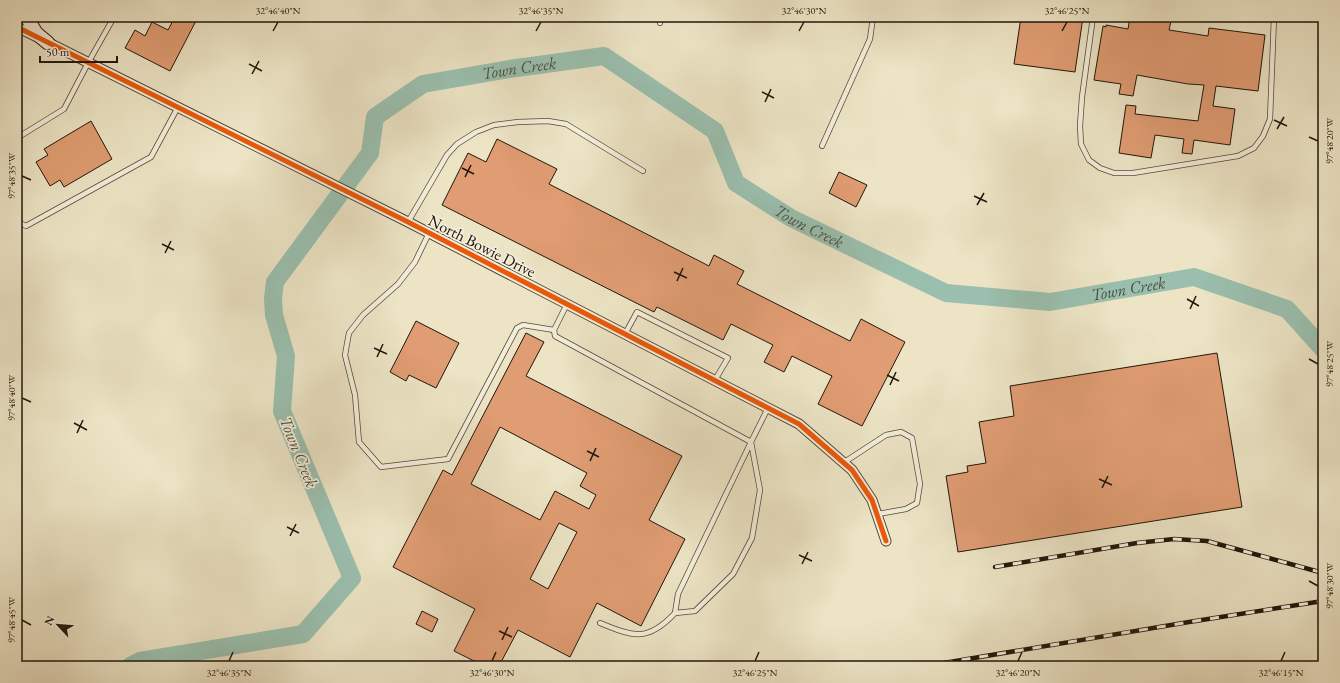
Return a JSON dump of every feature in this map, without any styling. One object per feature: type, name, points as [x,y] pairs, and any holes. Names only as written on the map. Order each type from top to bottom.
[{"type":"main road","points":[[30,17],[29,21],[36,33],[48,42]]},
{"type":"street","name":"North Bowie Drive","points":[[17,27],[430,233],[799,424],[852,470],[872,500],[878,514],[886,542]]},
{"type":"lane","points":[[17,138],[64,109],[114,17]]},
{"type":"lane","points":[[659,17],[660,23]]},
{"type":"lane","points":[[822,146],[870,39],[873,17]]},
{"type":"lane","points":[[1093,17],[1082,97],[1080,126],[1081,144],[1090,160],[1100,168],[1114,173],[1127,173],[1220,160],[1238,156],[1254,148],[1263,136],[1270,119],[1274,17]]},
{"type":"lane","points":[[17,221],[26,226],[151,157],[178,107]]},
{"type":"lane","points":[[408,222],[447,155],[458,144],[476,132],[494,125],[518,122],[548,121],[566,124],[643,171]]},
{"type":"lane","points":[[430,233],[415,262],[398,284],[363,315],[349,333],[345,355],[356,395],[359,442],[381,467],[448,459],[516,328],[523,325],[554,330]]},
{"type":"lane","points":[[567,304],[554,330],[555,336],[751,442]]},
{"type":"lane","points":[[625,334],[637,312],[728,358],[715,380]]},
{"type":"lane","points":[[600,623],[624,633],[637,634],[651,632],[665,624],[675,613],[678,594],[768,408]]},
{"type":"lane","points":[[844,463],[886,434],[901,432],[912,438],[920,484],[916,503],[906,509],[878,514]]},
{"type":"lane","points":[[675,613],[695,611],[732,574],[752,538],[760,490],[751,442]]},
{"type":"building","points":[[175,17],[198,17],[170,71],[125,48],[135,30],[145,36],[152,22],[168,30]]},
{"type":"building","points":[[1021,17],[1083,17],[1075,72],[1014,64]]},
{"type":"building","points":[[1130,17],[1148,17],[1171,21],[1169,30],[1208,36],[1209,28],[1265,35],[1258,91],[1216,86],[1213,106],[1235,109],[1230,145],[1194,140],[1192,154],[1182,153],[1184,139],[1155,135],[1151,158],[1119,153],[1126,105],[1136,106],[1135,114],[1198,121],[1204,85],[1188,84],[1137,75],[1133,96],[1119,94],[1121,84],[1094,80],[1103,26],[1106,27],[1106,25],[1128,29]]},
{"type":"building","points":[[91,121],[112,159],[64,187],[60,180],[50,186],[36,162],[48,155],[44,149]]},
{"type":"building","points":[[497,139],[557,169],[549,184],[709,266],[714,255],[744,271],[737,284],[850,341],[861,319],[905,342],[862,426],[818,404],[832,376],[792,356],[784,372],[764,362],[773,345],[731,324],[723,340],[657,307],[654,312],[442,205],[468,153],[486,162]]},
{"type":"building","points":[[839,172],[867,185],[856,207],[829,193]]},
{"type":"building","points":[[416,321],[459,343],[436,388],[409,375],[406,381],[390,372]]},
{"type":"building","points":[[526,333],[544,342],[526,376],[682,456],[649,520],[685,539],[641,626],[597,603],[570,657],[518,630],[499,666],[484,666],[454,651],[475,609],[393,567],[443,470],[452,475]],"holes":[[[500,427],[587,473],[580,486],[596,495],[589,509],[555,491],[540,520],[471,484]],[[559,523],[577,532],[548,589],[530,579]]]},
{"type":"building","points":[[1217,353],[1242,507],[958,552],[946,476],[968,472],[967,466],[986,463],[979,422],[1014,416],[1010,386]]},
{"type":"building","points":[[422,611],[438,619],[432,632],[416,624]]},
{"type":"waterway","name":"Town Creek","points":[[130,666],[140,661],[303,634],[352,578],[282,411],[286,356],[274,315],[273,298],[275,282],[370,153],[375,117],[423,84],[509,69],[604,56],[715,131],[736,183],[791,218],[946,293],[1050,302],[1194,277],[1287,309],[1323,349]]},
{"type":"railway","points":[[995,567],[1137,543],[1174,539],[1207,541],[1323,573]]},
{"type":"railway","points":[[926,666],[1323,601]]},
{"type":"cycle path","points":[[17,27],[408,222],[799,424],[852,470],[872,500],[886,541]]}]
